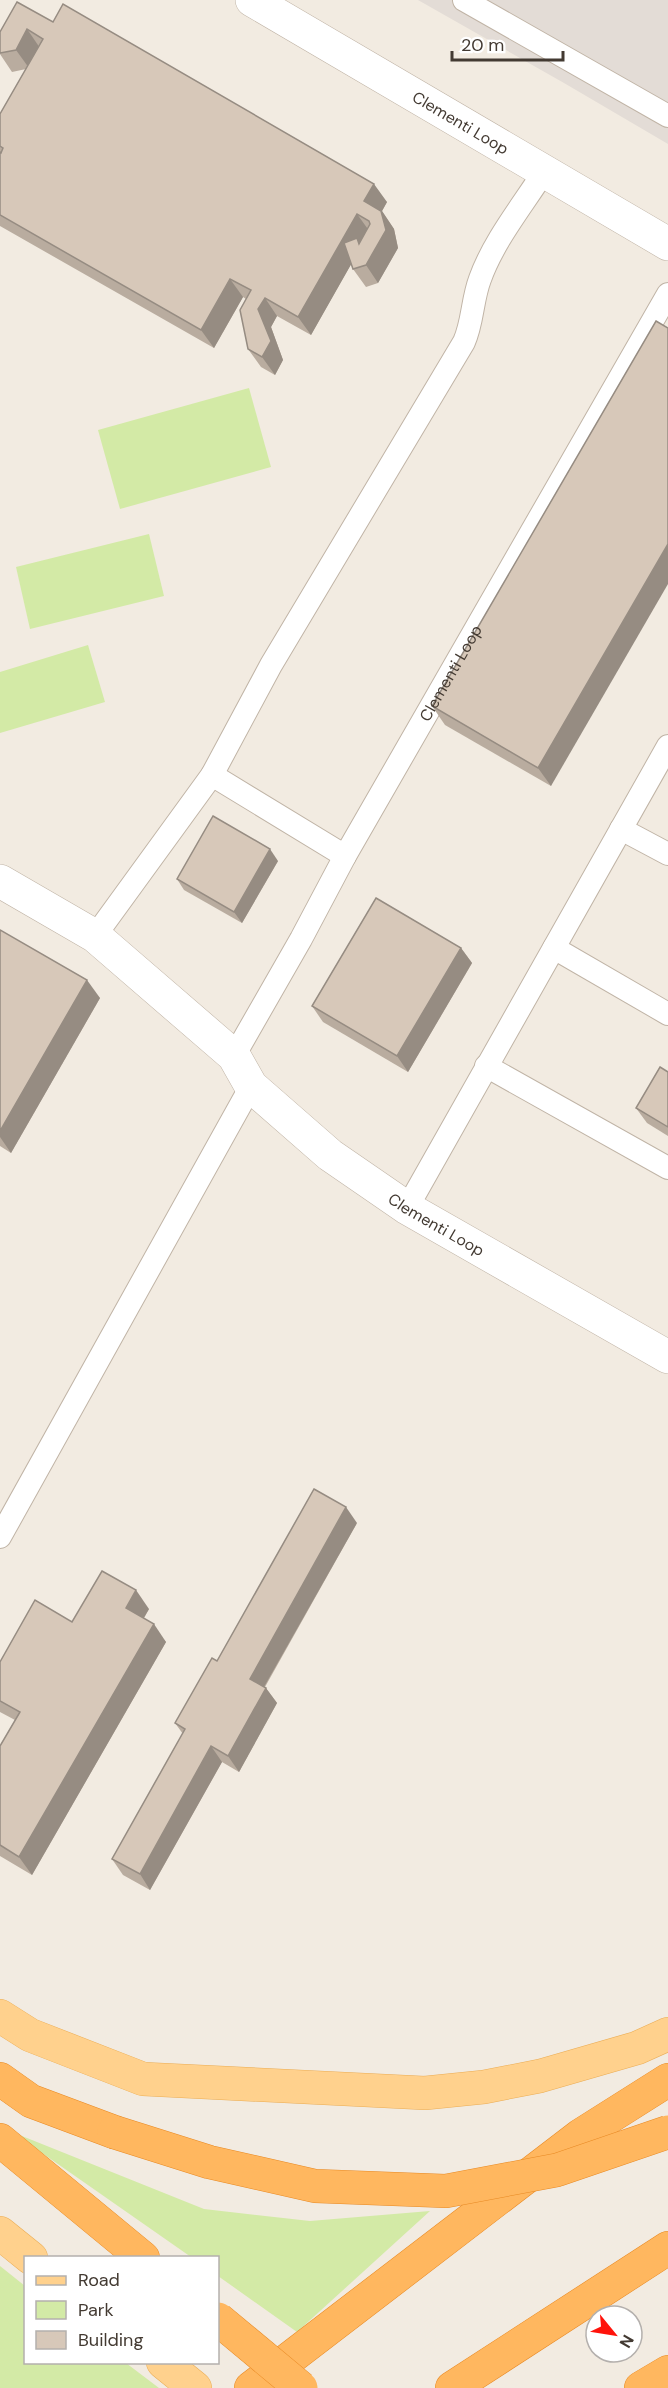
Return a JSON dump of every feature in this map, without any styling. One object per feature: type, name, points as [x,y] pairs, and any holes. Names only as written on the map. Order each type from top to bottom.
[{"type":"highway","points":[[0,2079],[31,2101],[114,2132],[209,2162],[315,2186],[446,2191],[557,2170],[668,2132]]},
{"type":"highway","points":[[251,2388],[581,2135],[668,2080]]},
{"type":"highway","points":[[10,2147],[141,2256]]},
{"type":"highway","points":[[452,2388],[668,2248]]},
{"type":"highway","points":[[219,2320],[301,2388]]},
{"type":"highway","points":[[641,2388],[668,2372]]},
{"type":"main road","points":[[0,2016],[30,2035],[143,2079],[425,2093],[484,2087],[540,2076],[637,2048],[668,2034]]},
{"type":"main road","points":[[0,2233],[29,2256]]},
{"type":"main road","points":[[165,2364],[195,2388]]},
{"type":"street","name":"Clementi Loop","points":[[252,0],[668,244]]},
{"type":"street","name":"Clementi Loop","points":[[0,881],[95,936],[234,1056],[251,1086],[330,1155],[406,1208],[668,1357]]},
{"type":"lane","points":[[464,0],[668,116]]},
{"type":"lane","points":[[95,936],[212,775],[271,665],[464,342],[470,328],[479,281],[490,256],[545,170]]},
{"type":"lane","name":"Clementi Loop","points":[[234,1056],[301,939],[345,856],[668,294]]},
{"type":"lane","points":[[406,1208],[668,746]]},
{"type":"lane","points":[[212,775],[345,856]]},
{"type":"lane","points":[[621,829],[668,854]]},
{"type":"lane","points":[[554,948],[668,1014]]},
{"type":"lane","points":[[486,1066],[668,1168]]},
{"type":"lane","points":[[0,1537],[251,1086]]},
{"type":"shaded area","points":[[418,0],[668,0],[668,144],[564,83]]},
{"type":"green space","points":[[249,388],[271,467],[120,509],[98,430]]},
{"type":"green space","points":[[149,534],[164,596],[30,629],[16,567]]},
{"type":"green space","points":[[88,645],[105,702],[0,733],[0,672]]},
{"type":"green space","points":[[12,2132],[204,2209],[310,2221],[430,2211],[297,2332],[219,2277],[219,2256],[190,2256]]},
{"type":"green space","points":[[0,2266],[24,2285],[24,2364],[127,2364],[159,2388],[0,2388]]},
{"type":"building","points":[[17,2],[53,22],[63,4],[374,184],[364,201],[381,211],[386,230],[366,265],[353,269],[344,243],[357,238],[359,244],[370,224],[357,214],[298,317],[265,298],[258,309],[271,341],[262,357],[248,349],[240,310],[251,290],[230,279],[201,330],[0,215],[0,152],[3,148],[0,146],[0,114],[43,39],[27,29],[16,50],[0,53],[0,32]]},
{"type":"building","points":[[656,321],[668,328],[668,544],[538,768],[432,706]]},
{"type":"building","points":[[213,816],[270,849],[234,912],[177,879]]},
{"type":"building","points":[[376,898],[461,948],[397,1056],[312,1006]]},
{"type":"building","points":[[0,930],[87,980],[0,1131]]},
{"type":"building","points":[[660,1067],[668,1072],[668,1127],[636,1108]]},
{"type":"building","points":[[314,1489],[346,1507],[250,1679],[266,1688],[228,1756],[211,1746],[140,1874],[112,1859],[185,1729],[175,1723],[212,1658],[217,1661]]},
{"type":"building","points":[[102,1571],[136,1590],[126,1608],[154,1624],[19,1857],[0,1845],[0,1746],[20,1712],[0,1701],[0,1662],[35,1600],[72,1622]]}]
